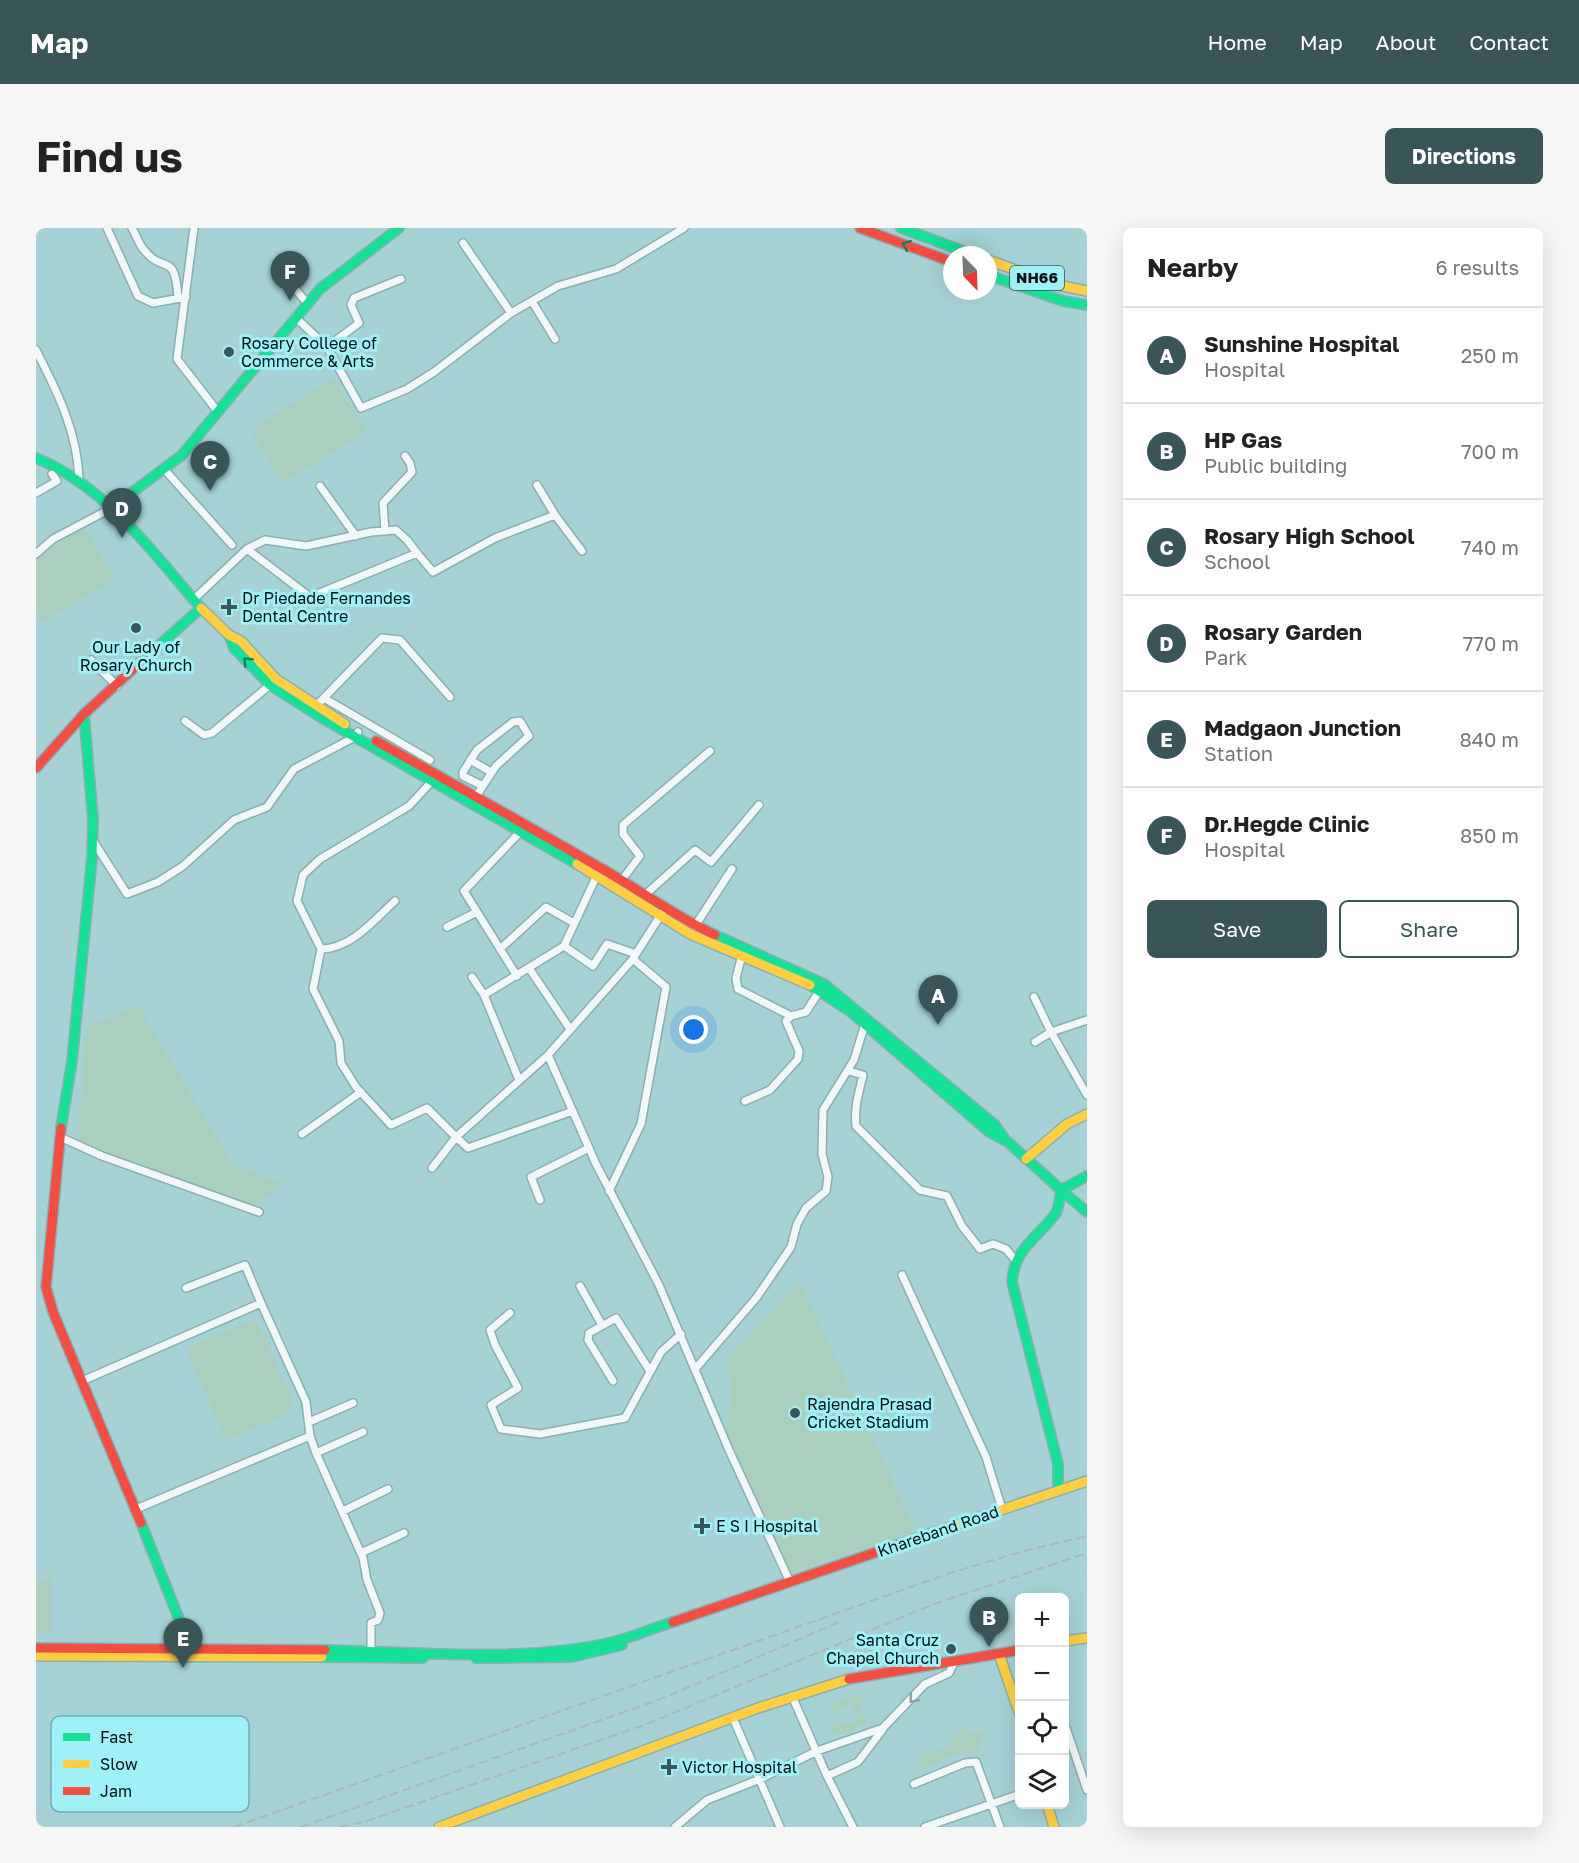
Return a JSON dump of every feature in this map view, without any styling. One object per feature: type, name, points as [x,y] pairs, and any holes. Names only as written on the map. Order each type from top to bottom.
[{"type":"main road","points":[[110,509],[182,455],[320,289],[399,228]]},
{"type":"main road","points":[[860,228],[943,259]]},
{"type":"main road","points":[[901,228],[950,246]]},
{"type":"main road","name":"NH66","points":[[997,263],[1058,285],[1087,291]]},
{"type":"main road","name":"NH66","points":[[997,278],[1063,301],[1087,306]]},
{"type":"main road","points":[[36,448],[50,462]]},
{"type":"main road","points":[[36,458],[50,462],[79,478],[193,600],[229,635],[241,641],[276,679],[432,781],[474,800],[646,894],[663,912],[690,934],[820,990],[995,1125],[1008,1142],[1087,1212]]},
{"type":"main road","points":[[36,768],[84,714],[117,687],[201,608]]},
{"type":"main road","points":[[229,635],[234,648],[270,685],[455,785],[521,831],[663,912],[824,984],[907,1056]]},
{"type":"main road","points":[[84,714],[92,838],[72,1061],[60,1137],[46,1287],[53,1312],[193,1651]]},
{"type":"main road","points":[[1026,1159],[1067,1124],[1087,1114]]},
{"type":"main road","points":[[1061,1190],[1087,1176]]},
{"type":"main road","points":[[1058,1489],[1058,1464],[1051,1432],[1012,1282],[1013,1265],[1057,1211],[1061,1190]]},
{"type":"main road","name":"Khareband Road","points":[[790,1582],[1087,1481]]},
{"type":"main road","points":[[226,1652],[460,1653],[571,1650],[613,1642],[790,1582]]},
{"type":"main road","points":[[36,1648],[572,1657],[615,1648],[790,1582]]},
{"type":"main road","points":[[1069,1640],[1087,1638]]},
{"type":"main road","points":[[36,1656],[193,1651]]},
{"type":"main road","points":[[439,1827],[452,1825],[792,1696],[860,1675],[1015,1651]]},
{"type":"main road","points":[[999,1654],[1015,1701]]},
{"type":"main road","points":[[1049,1809],[1054,1827]]},
{"type":"street","points":[[107,228],[138,296],[153,303],[186,297]]},
{"type":"street","points":[[132,228],[144,250],[170,265],[176,276],[178,298]]},
{"type":"street","points":[[194,228],[177,359],[218,412]]},
{"type":"street","points":[[295,317],[327,346],[362,408],[407,389],[434,372],[511,313],[533,303],[558,286],[616,268],[684,228]]},
{"type":"street","points":[[463,243],[511,313]]},
{"type":"street","points":[[285,278],[307,303]]},
{"type":"street","points":[[327,346],[359,323],[351,305],[354,298],[401,279]]},
{"type":"street","points":[[533,303],[555,339]]},
{"type":"street","points":[[36,350],[72,429],[78,453],[79,478]]},
{"type":"street","points":[[385,531],[383,503],[412,472],[405,456]]},
{"type":"street","points":[[164,469],[232,545]]},
{"type":"street","points":[[36,493],[57,481],[52,474]]},
{"type":"street","points":[[537,484],[555,515],[582,551]]},
{"type":"street","points":[[320,486],[356,536]]},
{"type":"street","points":[[36,554],[53,539],[110,509]]},
{"type":"street","points":[[193,600],[246,549],[265,540],[306,546],[396,530],[433,572],[495,538],[555,515]]},
{"type":"street","points":[[246,549],[310,597],[417,553]]},
{"type":"street","points":[[316,706],[382,638],[400,640],[450,697]]},
{"type":"street","points":[[91,660],[117,687]]},
{"type":"street","points":[[186,721],[204,735],[212,733],[270,685]]},
{"type":"street","points":[[324,698],[430,760]]},
{"type":"street","points":[[455,785],[470,760],[486,743],[513,722],[520,721],[529,736],[491,772],[474,800]]},
{"type":"street","points":[[92,838],[127,894],[158,882],[183,866],[234,820],[267,807],[294,769],[357,734]]},
{"type":"street","points":[[621,881],[640,856],[623,834],[623,825],[710,751]]},
{"type":"street","points":[[470,760],[491,772]]},
{"type":"street","points":[[462,774],[483,786]]},
{"type":"street","points":[[432,781],[409,806],[377,822],[320,859],[303,875],[297,901],[321,949],[313,989],[339,1041],[341,1063],[361,1092],[391,1125],[427,1108],[468,1148],[573,1111]]},
{"type":"street","points":[[646,894],[695,850],[711,862],[759,806]]},
{"type":"street","points":[[517,976],[464,891],[521,831]]},
{"type":"street","points":[[695,926],[732,869]]},
{"type":"street","points":[[484,995],[564,946],[597,875]]},
{"type":"street","points":[[321,949],[328,949],[356,937],[395,901]]},
{"type":"street","points":[[500,949],[546,907],[574,923]]},
{"type":"street","points":[[447,927],[477,912]]},
{"type":"street","points":[[432,1167],[456,1137],[548,1054],[634,956],[663,912]]},
{"type":"street","points":[[564,946],[593,966],[607,944],[634,956],[666,987],[641,1124],[609,1191]]},
{"type":"street","points":[[742,955],[736,978],[738,989],[791,1016]]},
{"type":"street","points":[[529,968],[570,1029]]},
{"type":"street","points":[[472,977],[484,995],[519,1080]]},
{"type":"street","points":[[745,1101],[770,1090],[798,1059],[799,1051],[786,1021],[791,1016],[807,1011],[820,990]]},
{"type":"street","points":[[1034,996],[1087,1095]]},
{"type":"street","points":[[1035,1042],[1052,1032],[1087,1020]]},
{"type":"street","points":[[696,1368],[757,1297],[791,1247],[797,1224],[806,1208],[826,1191],[828,1177],[822,1160],[823,1110],[849,1071],[859,1048],[865,1024]]},
{"type":"street","points":[[548,1054],[609,1191],[659,1285],[729,1450],[790,1582]]},
{"type":"street","points":[[849,1071],[863,1075],[856,1100],[856,1126],[920,1190],[947,1196],[962,1226],[980,1249],[993,1244],[1006,1249],[1016,1261]]},
{"type":"street","points":[[302,1134],[361,1092]]},
{"type":"street","points":[[60,1137],[102,1156],[259,1212]]},
{"type":"street","points":[[540,1200],[531,1177],[589,1148]]},
{"type":"street","points":[[186,1288],[245,1265],[306,1402],[310,1436],[316,1453],[361,1553],[380,1612],[378,1620],[371,1623],[371,1651]]},
{"type":"street","points":[[902,1275],[986,1457],[1002,1509]]},
{"type":"street","points":[[580,1286],[602,1325]]},
{"type":"street","points":[[82,1381],[261,1303]]},
{"type":"street","points":[[510,1313],[490,1330],[495,1345],[518,1384],[518,1388],[491,1405],[501,1429],[540,1434],[625,1418],[661,1352],[681,1334]]},
{"type":"street","points":[[613,1381],[588,1340],[589,1333],[616,1318],[650,1371]]},
{"type":"street","points":[[309,1422],[353,1403]]},
{"type":"street","points":[[316,1453],[363,1432]]},
{"type":"street","points":[[136,1509],[310,1436]]},
{"type":"street","points":[[343,1511],[388,1489]]},
{"type":"street","points":[[361,1553],[404,1533]]},
{"type":"street","points":[[827,1776],[858,1762],[883,1728],[925,1684],[947,1674],[955,1661]]},
{"type":"street","points":[[792,1696],[827,1776],[853,1827]]},
{"type":"street","points":[[733,1718],[780,1827]]},
{"type":"street","points":[[675,1827],[707,1800],[760,1779],[816,1751],[883,1728]]},
{"type":"street","points":[[1069,1734],[1087,1790]]},
{"type":"street","points":[[914,1784],[965,1763],[976,1762],[1000,1827]]},
{"type":"street","points":[[925,1827],[1015,1796]]},
{"type":"green space","points":[[333,378],[367,431],[283,483],[250,430]]},
{"type":"green space","points":[[85,528],[115,580],[41,622],[36,608],[36,559],[45,551]]},
{"type":"green space","points":[[138,1005],[233,1165],[284,1184],[253,1207],[78,1146],[86,1028]]},
{"type":"green space","name":"Rajendra Prasad Cricket Stadium","points":[[800,1282],[916,1531],[790,1573],[726,1430],[732,1397],[727,1359]]},
{"type":"green space","points":[[256,1319],[292,1400],[286,1415],[226,1440],[185,1348]]},
{"type":"green space","points":[[52,1577],[52,1632],[36,1632],[36,1584]]},
{"type":"green space","points":[[854,1695],[866,1697],[860,1705],[866,1724],[860,1724],[851,1734],[833,1733],[833,1724],[836,1720],[844,1725],[860,1719],[851,1703],[831,1715],[833,1704]]},
{"type":"green space","points":[[965,1722],[967,1733],[984,1732],[979,1750],[955,1754],[929,1766],[918,1767],[920,1754],[935,1751],[947,1744]]},
{"type":"railway","points":[[234,1827],[950,1573],[1024,1551],[1087,1536]]},
{"type":"railway","points":[[340,1827],[370,1820],[647,1724],[934,1604],[1087,1553]]},
{"type":"railway","points":[[301,1827],[666,1697],[839,1622]]},
{"type":"traffic: fast","points":[[110,509],[182,455],[320,289],[399,228]]},
{"type":"traffic: fast","points":[[901,228],[950,246]]},
{"type":"traffic: fast","points":[[997,278],[1063,301],[1087,305]]},
{"type":"traffic: fast","points":[[36,458],[61,470],[106,503],[127,523],[201,608],[146,657]]},
{"type":"traffic: fast","points":[[229,635],[234,648],[270,685],[322,718],[577,864]]},
{"type":"traffic: fast","points":[[61,1128],[72,1061],[92,858],[93,819],[84,714]]},
{"type":"traffic: fast","points":[[715,935],[824,984],[995,1125],[1004,1138]]},
{"type":"traffic: fast","points":[[810,985],[851,1012],[989,1132],[1008,1142],[1061,1190],[1087,1176]]},
{"type":"traffic: fast","points":[[1058,1489],[1058,1464],[1012,1282],[1017,1260],[1022,1252],[1056,1213],[1061,1190],[1087,1212]]},
{"type":"traffic: fast","points":[[141,1523],[190,1647],[196,1655]]},
{"type":"traffic: fast","points":[[325,1650],[470,1655],[544,1652],[613,1642],[673,1622]]},
{"type":"traffic: fast","points":[[476,1658],[572,1657],[622,1645]]},
{"type":"traffic: fast","points":[[322,1657],[423,1658]]},
{"type":"traffic: slow","points":[[997,263],[1058,285],[1087,291]]},
{"type":"traffic: slow","points":[[201,608],[229,635],[241,641],[276,679],[345,724]]},
{"type":"traffic: slow","points":[[577,864],[690,934],[810,985]]},
{"type":"traffic: slow","points":[[1026,1159],[1067,1124],[1087,1114]]},
{"type":"traffic: slow","points":[[906,1542],[1087,1481]]},
{"type":"traffic: slow","points":[[1069,1640],[1087,1638]]},
{"type":"traffic: slow","points":[[999,1654],[1015,1701]]},
{"type":"traffic: slow","points":[[36,1656],[322,1657]]},
{"type":"traffic: slow","points":[[439,1827],[758,1708],[849,1679]]},
{"type":"traffic: slow","points":[[1049,1809],[1054,1827]]},
{"type":"traffic: jam","points":[[860,228],[943,259]]},
{"type":"traffic: jam","points":[[36,768],[84,714],[146,657]]},
{"type":"traffic: jam","points":[[376,741],[715,935]]},
{"type":"traffic: jam","points":[[61,1128],[46,1287],[53,1312],[141,1523]]},
{"type":"traffic: jam","points":[[673,1622],[906,1542]]},
{"type":"traffic: jam","points":[[36,1648],[325,1650]]},
{"type":"traffic: jam","points":[[849,1679],[1015,1651]]},
{"type":"place","name":"Dr.Hegde Clinic","points":[[290,301]]},
{"type":"place","name":"Rosary College of Commerce & Arts","points":[[229,352]]},
{"type":"place","name":"Rosary High School","points":[[210,491]]},
{"type":"place","name":"Rosary Garden","points":[[122,538]]},
{"type":"place","name":"Dr Piedade Fernandes Dental Centre","points":[[229,607]]},
{"type":"place","name":"Our Lady of Rosary Church","points":[[136,628]]},
{"type":"place","name":"Sunshine Hospital","points":[[938,1025]]},
{"type":"place","name":"Rajendra Prasad Cricket Stadium","points":[[795,1413]]},
{"type":"place","name":"E S I Hospital","points":[[702,1526]]},
{"type":"place","name":"HP Gas","points":[[989,1647]]},
{"type":"place","name":"Santa Cruz Chapel Church","points":[[951,1649]]},
{"type":"place","name":"Madgaon Junction","points":[[183,1668]]},
{"type":"place","name":"Victor Hospital","points":[[669,1767]]}]
